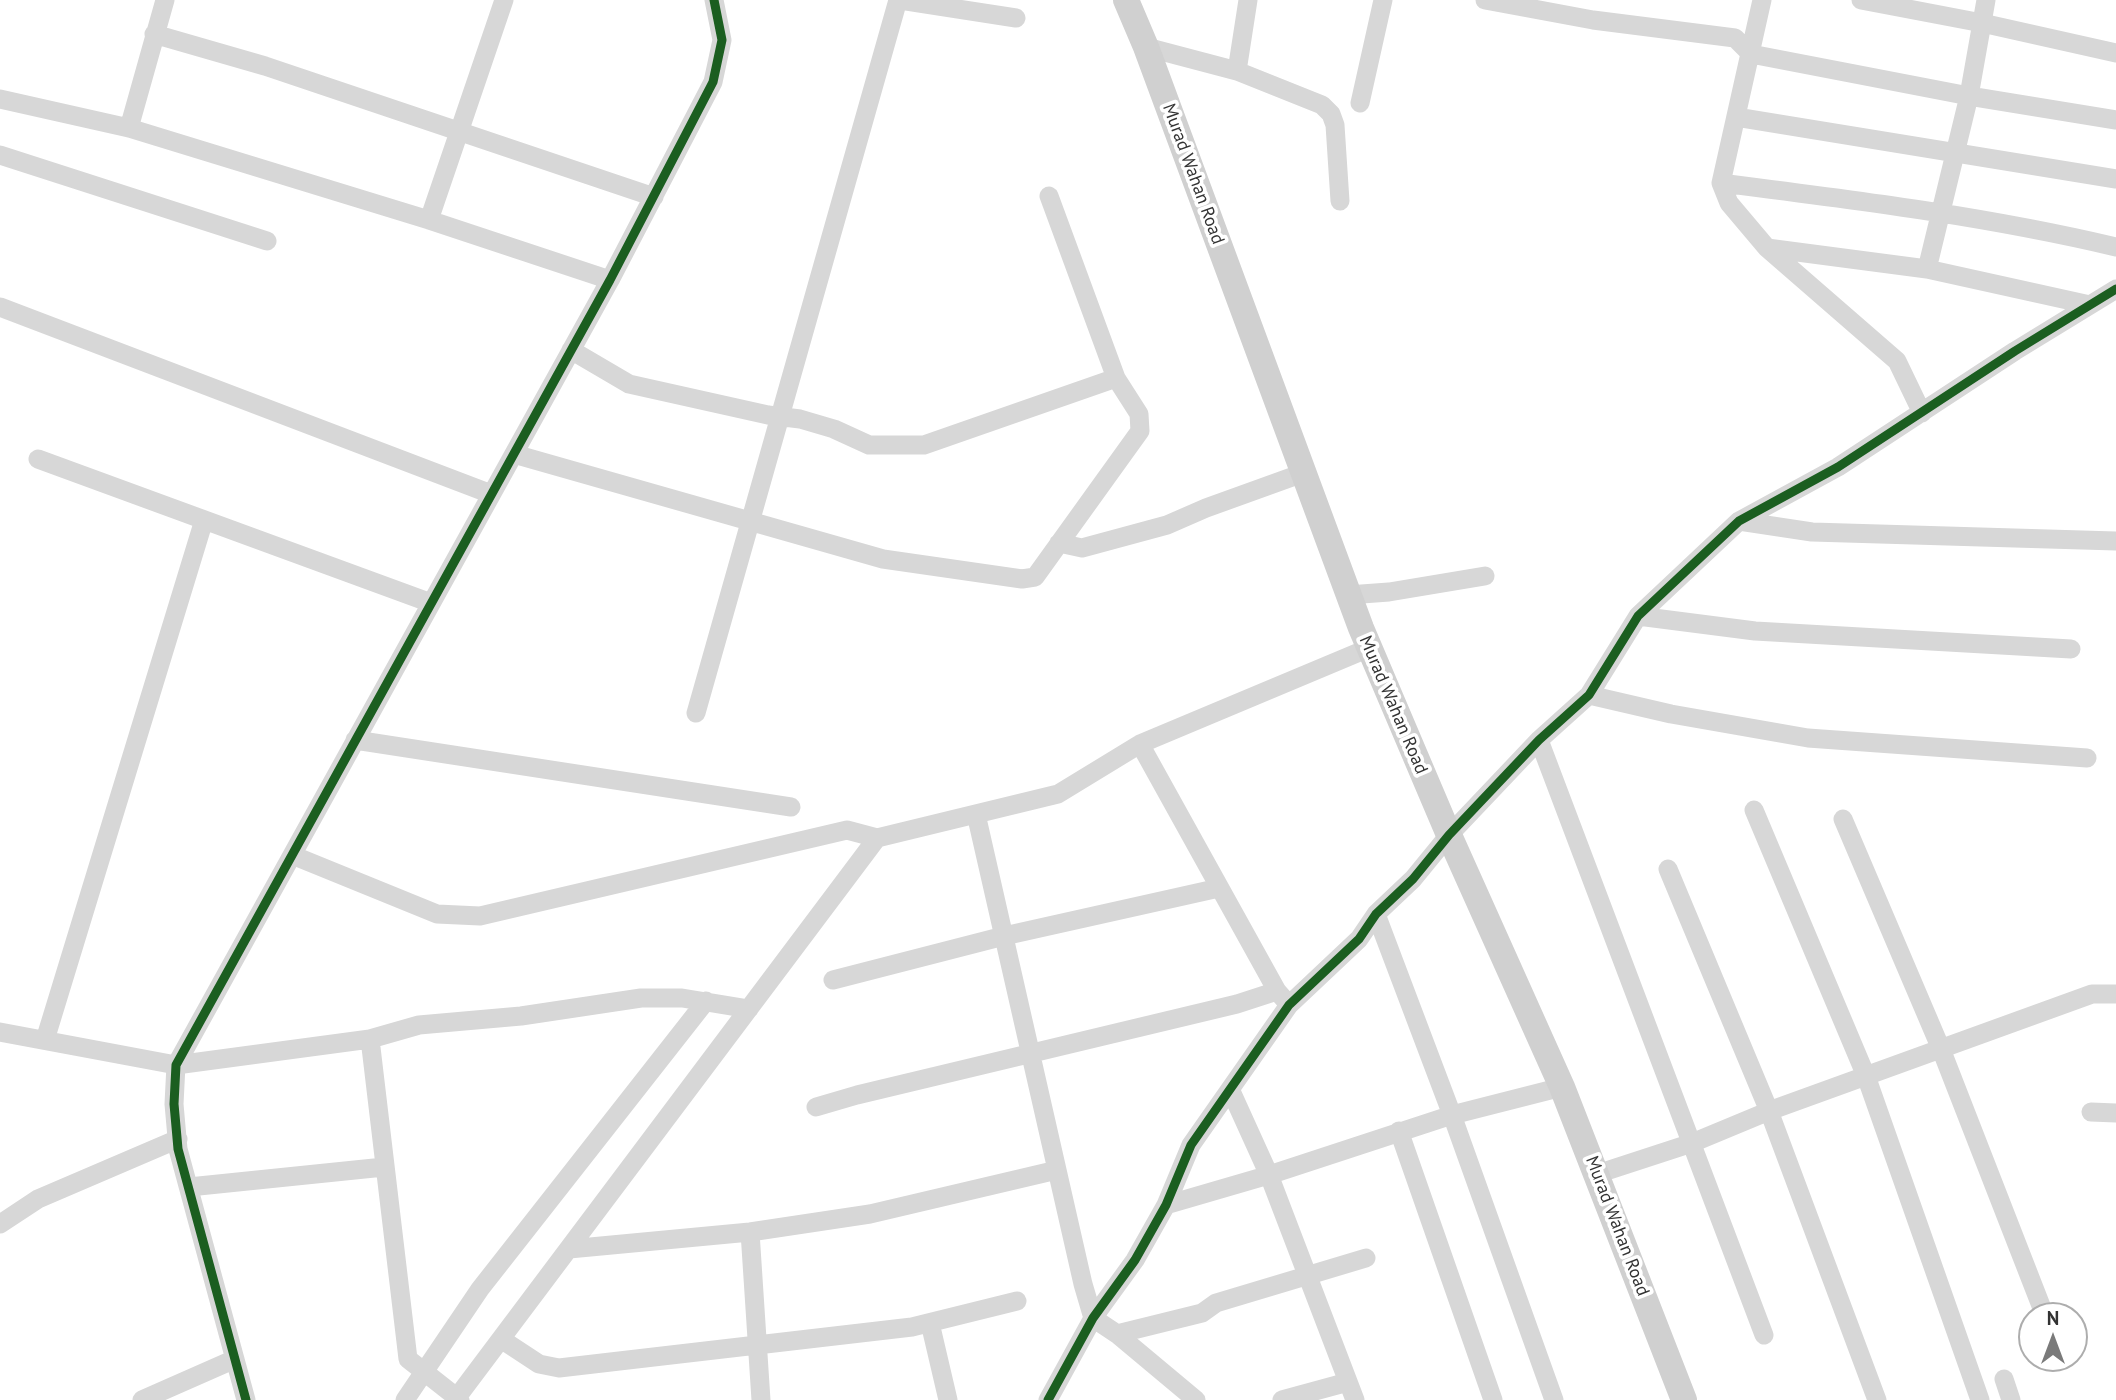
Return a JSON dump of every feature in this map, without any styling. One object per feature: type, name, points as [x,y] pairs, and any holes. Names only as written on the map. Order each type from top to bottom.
[{"type":"street","points":[[129,128],[165,0]]},
{"type":"street","points":[[429,220],[504,0]]},
{"type":"street","points":[[246,1400],[178,1139],[174,1104],[176,1065],[610,280],[713,82],[722,40],[715,0]]},
{"type":"street","points":[[696,713],[899,0],[1016,18]]},
{"type":"street","name":"Murad Wahan Road","points":[[1126,0],[1146,47],[1369,648],[1448,835],[1562,1087],[1684,1400]]},
{"type":"street","points":[[1237,71],[1248,0]]},
{"type":"street","points":[[1360,103],[1383,0]]},
{"type":"street","points":[[1485,0],[1593,20],[1735,38],[1751,54],[1969,96],[2116,120]]},
{"type":"street","points":[[1762,0],[1721,183],[1729,204],[1767,248],[1897,361],[1922,413]]},
{"type":"street","points":[[1861,0],[1982,23],[2116,53]]},
{"type":"street","points":[[1927,269],[1969,96],[1986,0]]},
{"type":"street","points":[[154,34],[265,66],[654,197]]},
{"type":"street","points":[[1146,47],[1237,71],[1322,105],[1331,114],[1335,125],[1340,201]]},
{"type":"street","points":[[0,99],[129,128],[429,220],[610,280]]},
{"type":"street","points":[[1736,117],[2116,179]]},
{"type":"street","points":[[0,155],[267,242]]},
{"type":"street","points":[[1721,183],[1941,212],[2031,227],[2116,247]]},
{"type":"street","points":[[514,454],[883,559],[1023,579],[1035,578],[1139,431],[1139,414],[1116,378],[1049,196]]},
{"type":"street","points":[[1767,248],[1927,269],[2090,305]]},
{"type":"street","points":[[1048,1400],[1093,1318],[1135,1259],[1166,1205],[1191,1145],[1230,1089],[1283,998],[1359,939],[1376,914],[1413,879],[1448,835],[1539,740],[1589,695],[1638,616],[1739,521],[1838,467],[2015,351],[2116,289]]},
{"type":"street","points":[[0,307],[491,494]]},
{"type":"street","points":[[571,350],[629,384],[800,419],[834,429],[869,445],[924,445],[1116,378]]},
{"type":"street","points":[[38,458],[431,603]]},
{"type":"street","points":[[1059,543],[1082,548],[1167,525],[1303,473]]},
{"type":"street","points":[[45,1040],[204,520]]},
{"type":"street","points":[[1739,521],[1812,532],[2116,541]]},
{"type":"street","points":[[1348,595],[1389,592],[1485,576]]},
{"type":"street","points":[[1638,616],[1755,631],[2071,649]]},
{"type":"street","points":[[292,855],[437,914],[480,916],[847,830],[877,838],[1058,794],[1140,744],[1369,648]]},
{"type":"street","points":[[1589,695],[1671,714],[1808,738],[2087,758]]},
{"type":"street","points":[[355,740],[791,807]]},
{"type":"street","points":[[1539,740],[1764,1335]]},
{"type":"street","points":[[1140,744],[1283,998]]},
{"type":"street","points":[[1754,810],[1866,1076],[1980,1400]]},
{"type":"street","points":[[976,814],[1093,1318],[1117,1334],[1189,1398]]},
{"type":"street","points":[[1843,819],[1941,1049],[2040,1302]]},
{"type":"street","points":[[370,1039],[408,1359],[424,1374],[459,1398],[877,838]]},
{"type":"street","points":[[1668,869],[1769,1111],[1877,1400]]},
{"type":"street","points":[[833,980],[1004,936],[1219,888]]},
{"type":"street","points":[[1376,914],[1452,1115],[1554,1400]]},
{"type":"street","points":[[1597,1174],[1692,1143],[1769,1111],[2092,994],[2116,994]]},
{"type":"street","points":[[0,1032],[176,1065],[370,1039],[419,1025],[521,1016],[628,999],[682,998],[749,1009]]},
{"type":"street","points":[[816,1107],[1237,1004],[1283,998]]},
{"type":"street","points":[[405,1400],[480,1289],[706,1001]]},
{"type":"street","points":[[1166,1205],[1269,1175],[1452,1115],[1562,1087]]},
{"type":"street","points":[[1230,1089],[1269,1175],[1352,1391],[1282,1400]]},
{"type":"street","points":[[2091,1112],[2116,1113]]},
{"type":"street","points":[[1399,1131],[1493,1400]]},
{"type":"street","points":[[0,1224],[38,1199],[178,1139]]},
{"type":"street","points":[[189,1187],[384,1167]]},
{"type":"street","points":[[569,1248],[750,1232],[870,1214],[1057,1170]]},
{"type":"street","points":[[750,1232],[761,1400]]},
{"type":"street","points":[[1117,1334],[1202,1313],[1216,1303],[1366,1258]]},
{"type":"street","points":[[501,1339],[539,1364],[559,1368],[912,1327],[1017,1301]]},
{"type":"street","points":[[930,1323],[948,1400]]},
{"type":"street","points":[[142,1400],[235,1359]]},
{"type":"street","points":[[2004,1379],[2011,1400]]},
{"type":"cycle path","points":[[246,1400],[178,1149],[174,1104],[176,1065],[610,280],[713,82],[722,40],[714,0]]},
{"type":"cycle path","points":[[1048,1400],[1093,1318],[1135,1260],[1166,1205],[1191,1145],[1289,1005],[1359,939],[1376,914],[1413,879],[1449,835],[1539,740],[1589,695],[1638,616],[1739,521],[1838,467],[2015,351],[2116,289]]}]
